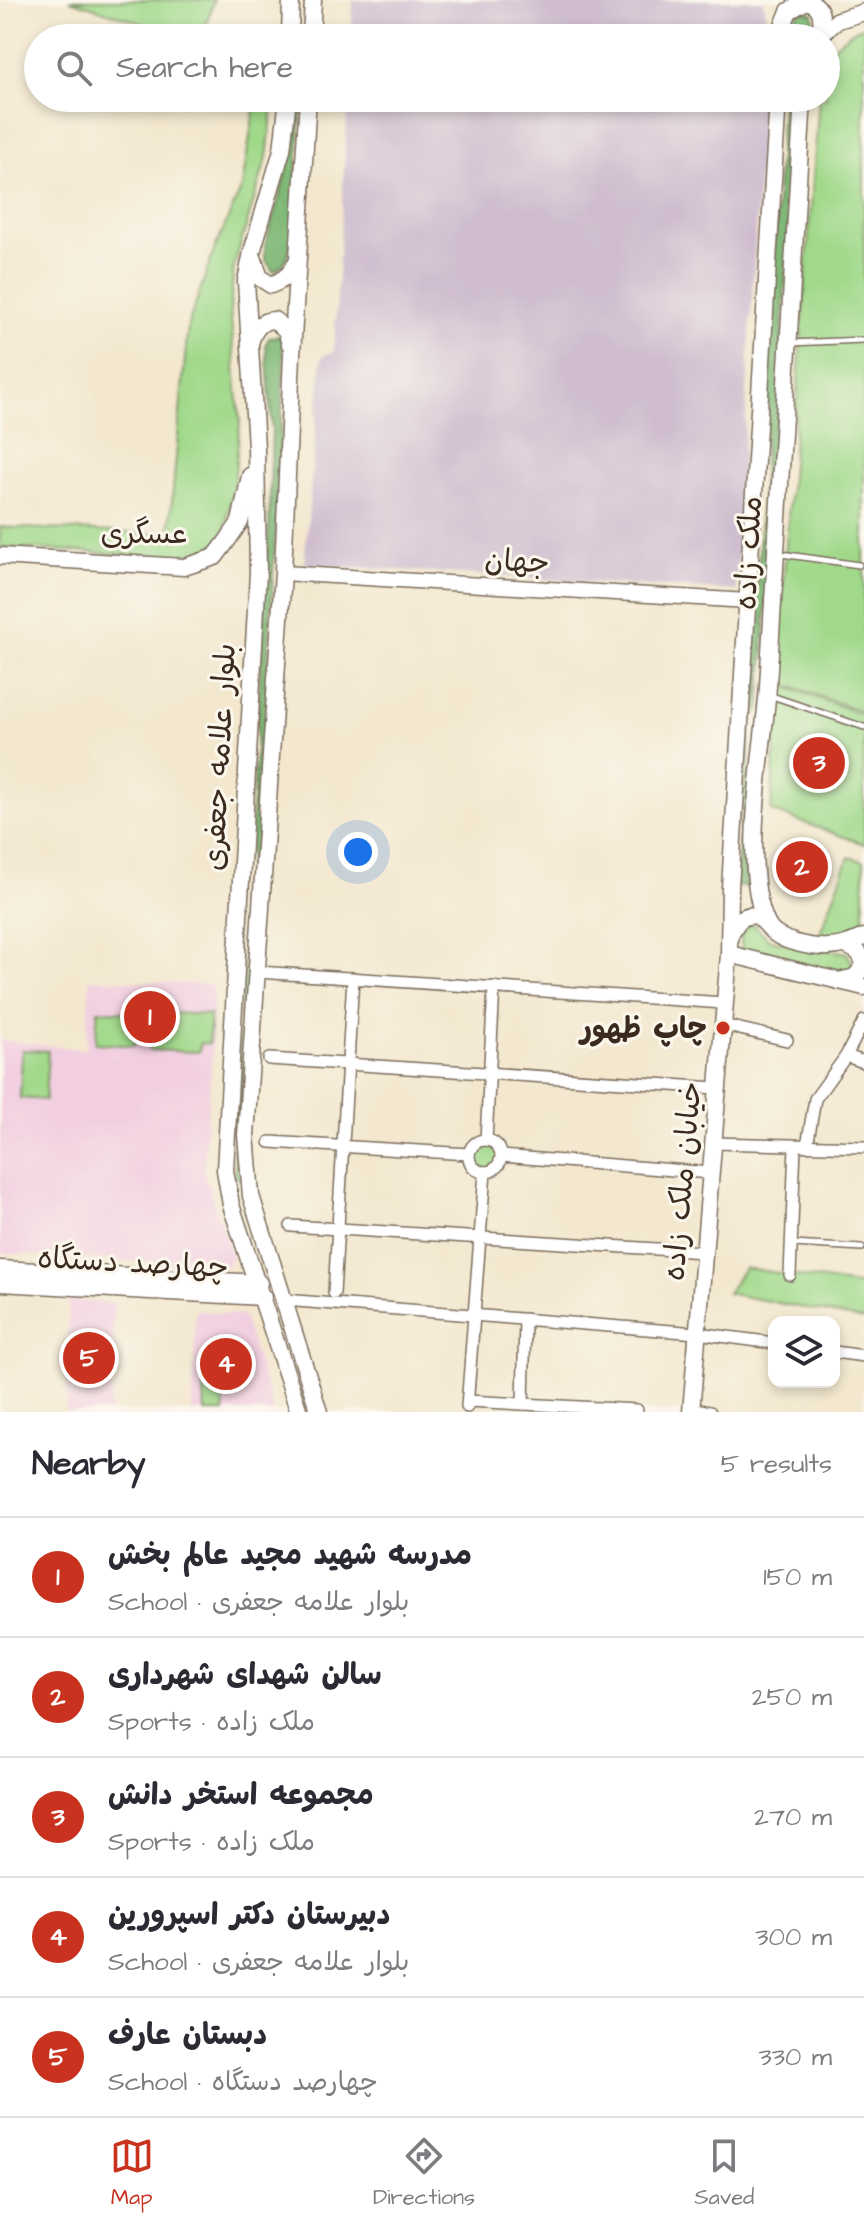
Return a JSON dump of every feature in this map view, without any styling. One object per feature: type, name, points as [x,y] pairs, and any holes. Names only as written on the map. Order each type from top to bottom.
[{"type":"main road","points":[[290,24],[291,0]]},
{"type":"main road","points":[[312,24],[313,0]]},
{"type":"main road","points":[[782,0],[782,24]]},
{"type":"main road","points":[[785,24],[789,11],[806,1],[814,3],[820,10],[819,24]]},
{"type":"main road","points":[[833,24],[864,12]]},
{"type":"main road","name":"بلوار علامه جعفری","points":[[286,112],[282,150],[246,281],[256,447],[258,572],[225,1170],[231,1205],[299,1412]]},
{"type":"main road","name":"بلوار علامه جعفری","points":[[307,112],[292,354],[283,573],[246,1135],[247,1172],[256,1214],[319,1412]]},
{"type":"main road","name":"ملک زاده","points":[[729,954],[730,888],[777,112]]},
{"type":"main road","name":"ملک زاده","points":[[768,926],[756,886],[757,810],[768,695],[802,112]]},
{"type":"main road","points":[[252,252],[260,278],[271,285],[292,272],[299,257]]},
{"type":"main road","points":[[249,348],[252,335],[260,324],[274,320],[286,330],[292,354]]},
{"type":"main road","name":"عسگری","points":[[0,556],[184,567],[215,557],[240,522],[256,447]]},
{"type":"main road","points":[[730,888],[741,893],[750,892],[756,886]]},
{"type":"main road","points":[[729,936],[736,922],[744,916],[758,916],[773,933],[784,939],[826,948],[845,945],[864,937]]},
{"type":"main road","points":[[839,981],[855,977],[864,966],[858,951],[845,945]]},
{"type":"main road","points":[[729,954],[864,987]]},
{"type":"main road","name":"خیابان ملک زاده","points":[[691,1410],[729,954]]},
{"type":"main road","name":"چهارصد دستگاه","points":[[0,1269],[261,1290]]},
{"type":"main road","name":"چهارصد دستگاه","points":[[0,1283],[261,1290]]},
{"type":"street","name":"جهان","points":[[283,573],[748,601]]},
{"type":"street","points":[[258,972],[724,1003]]},
{"type":"street","points":[[334,1293],[353,978]]},
{"type":"street","points":[[486,1140],[494,987]]},
{"type":"street","points":[[790,1275],[801,1146],[815,1099],[846,1056],[864,1021]]},
{"type":"street","points":[[723,1025],[787,1040]]},
{"type":"street","points":[[846,1056],[864,1062]]},
{"type":"street","points":[[269,1059],[717,1088]]},
{"type":"street","points":[[486,1140],[498,1146],[502,1156],[495,1169],[485,1172],[472,1165],[469,1154],[474,1145],[486,1140]]},
{"type":"street","points":[[270,1142],[469,1154]]},
{"type":"street","points":[[713,1143],[864,1147]]},
{"type":"street","points":[[502,1156],[710,1173]]},
{"type":"street","points":[[485,1172],[467,1404],[637,1410]]},
{"type":"street","points":[[291,1226],[704,1252]]},
{"type":"street","points":[[284,1300],[697,1333],[768,1342]]},
{"type":"street","points":[[523,1404],[525,1319]]},
{"type":"street","points":[[840,1353],[864,1356]]},
{"type":"street","points":[[691,1410],[710,1412]]},
{"type":"lane","points":[[789,343],[864,340]]},
{"type":"lane","points":[[776,554],[859,565]]},
{"type":"lane","points":[[768,695],[864,727]]},
{"type":"lane","points":[[793,1244],[862,1248]]},
{"type":"shaded area","points":[[353,0],[763,0],[767,18],[767,24],[352,24]]},
{"type":"shaded area","points":[[347,112],[762,112],[736,591],[304,564],[322,356],[334,351]]},
{"type":"shaded area","points":[[90,979],[213,985],[212,1057],[203,1169],[232,1258],[225,1267],[0,1253],[0,1040],[86,1050]]},
{"type":"shaded area","points":[[69,1300],[114,1303],[110,1412],[66,1412]]},
{"type":"shaded area","points":[[196,1310],[243,1316],[274,1412],[192,1412]]},
{"type":"green space","points":[[70,0],[214,0],[206,24],[145,24]]},
{"type":"green space","points":[[801,10],[813,13],[813,24],[793,24]]},
{"type":"green space","points":[[864,26],[864,712],[776,681],[818,112],[840,112],[840,41]]},
{"type":"green space","points":[[254,112],[272,112],[267,157],[234,266],[230,309],[240,424],[234,483],[223,538],[202,552],[172,557],[0,547],[0,527],[169,534],[188,325],[215,248],[242,187]]},
{"type":"green space","points":[[294,112],[301,112],[292,240],[284,262],[273,271],[265,259],[265,246],[290,159]]},
{"type":"green space","points":[[781,112],[795,112],[760,711],[751,718],[745,871],[748,886],[736,887],[757,596]]},
{"type":"green space","points":[[270,337],[282,338],[284,365],[276,523],[241,1132],[241,1178],[235,1179],[234,1127],[269,523],[272,430],[266,343]]},
{"type":"green space","points":[[779,684],[864,715],[864,844],[771,811]]},
{"type":"green space","points":[[849,857],[864,861],[864,921],[841,934],[818,938]]},
{"type":"green space","points":[[753,924],[770,940],[847,953],[853,965],[846,973],[830,973],[743,951],[742,934],[745,928]]},
{"type":"green space","points":[[98,1010],[136,1013],[134,1046],[95,1043]]},
{"type":"green space","points":[[151,1012],[210,1015],[209,1044],[200,1043],[199,1052],[149,1050]]},
{"type":"green space","points":[[22,1050],[48,1051],[45,1100],[20,1098]]},
{"type":"green space","points":[[486,1142],[496,1146],[500,1156],[496,1166],[486,1170],[476,1166],[472,1156],[476,1146]]},
{"type":"green space","points":[[744,1268],[864,1286],[864,1320],[727,1293]]},
{"type":"green space","points":[[222,1369],[224,1412],[205,1412],[203,1370]]},
{"type":"place","name":"مجموعه استخر دانش","points":[[819,763]]},
{"type":"place","name":"سالن شهدای شهرداری","points":[[802,867]]},
{"type":"place","name":"مدرسه شهید مجید عالم بخش","points":[[150,1017]]},
{"type":"place","name":"چاپ ظهور","points":[[723,1028]]},
{"type":"place","name":"دبستان عارف","points":[[89,1358]]},
{"type":"place","name":"دبیرستان دکتر اسپرورین","points":[[226,1364]]}]
